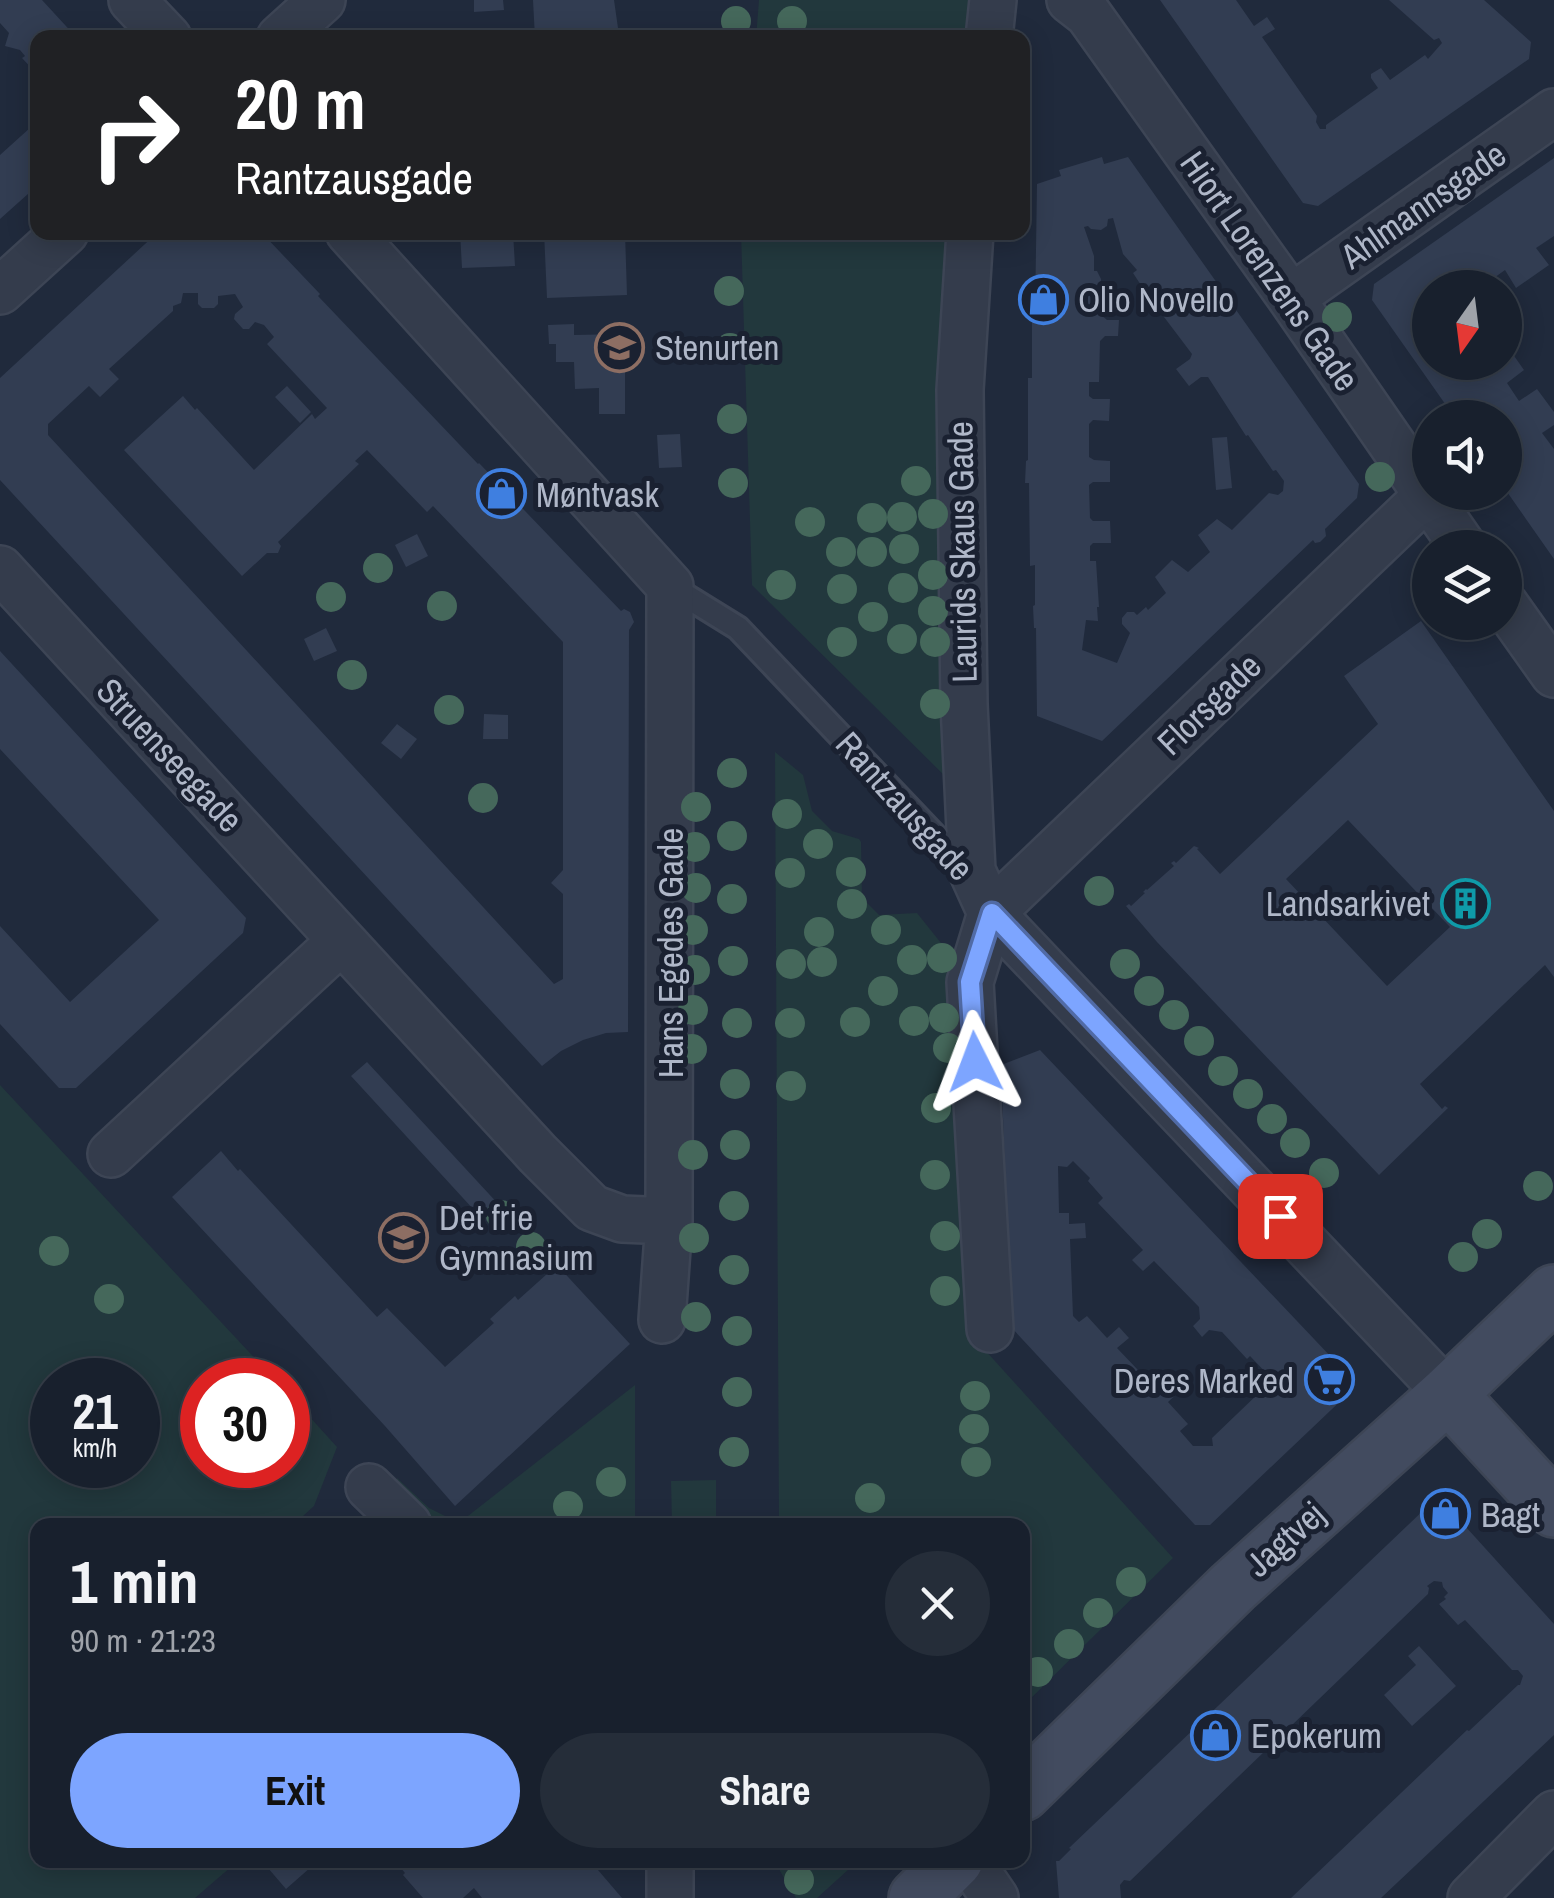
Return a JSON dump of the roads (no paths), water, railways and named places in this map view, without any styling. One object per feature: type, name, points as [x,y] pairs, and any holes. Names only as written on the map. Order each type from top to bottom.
[{"type":"street","points":[[132,0],[160,30]]},
{"type":"street","points":[[289,30],[322,0]]},
{"type":"street","points":[[990,30],[993,0]]},
{"type":"street","name":"Hiort Lorenzens Gade","points":[[1070,0],[1088,14],[1412,474]]},
{"type":"street","name":"Ahlmannsgade","points":[[1291,298],[1554,112]]},
{"type":"street","points":[[0,291],[55,240]]},
{"type":"street","name":"Rantzausgade","points":[[356,240],[670,586]]},
{"type":"street","name":"Laurids Skaus Gade","points":[[969,240],[960,390],[964,704],[972,872]]},
{"type":"street","name":"Florsgade","points":[[992,913],[1412,510]]},
{"type":"street","name":"Struenseegade","points":[[0,569],[592,1208],[622,1219],[670,1221]]},
{"type":"street","name":"Hans Egedes Gade","points":[[662,1320],[670,1221],[670,586]]},
{"type":"street","points":[[1522,628],[1552,668]]},
{"type":"street","name":"Rantzausgade","points":[[972,872],[992,913],[1448,1394]]},
{"type":"street","points":[[990,1329],[970,982],[992,913]]},
{"type":"street","points":[[111,1154],[341,941]]},
{"type":"street","name":"Jagtvej","points":[[1030,1785],[1221,1598],[1554,1293]]},
{"type":"street","points":[[1448,1394],[1554,1509]]},
{"type":"street","points":[[369,1487],[401,1518]]},
{"type":"street","points":[[1470,1898],[1554,1814]]},
{"type":"street","points":[[670,1868],[670,1898]]},
{"type":"street","points":[[917,1898],[947,1868]]},
{"type":"street","points":[[974,1868],[995,1898]]},
{"type":"lane","name":"Rantzausgade","points":[[670,586],[738,628],[972,872]]},
{"type":"place","name":"Olio Novello","points":[[1043,299]]},
{"type":"place","name":"Stenurten","points":[[620,347]]},
{"type":"place","name":"Møntvask","points":[[501,494]]},
{"type":"place","name":"Landsarkivet","points":[[1465,903]]},
{"type":"place","name":"Det frie Gymnasium","points":[[404,1237]]},
{"type":"place","name":"Deres Marked","points":[[1329,1380]]},
{"type":"place","name":"Bagt","points":[[1446,1514]]},
{"type":"place","name":"Epokerum","points":[[1216,1735]]}]
